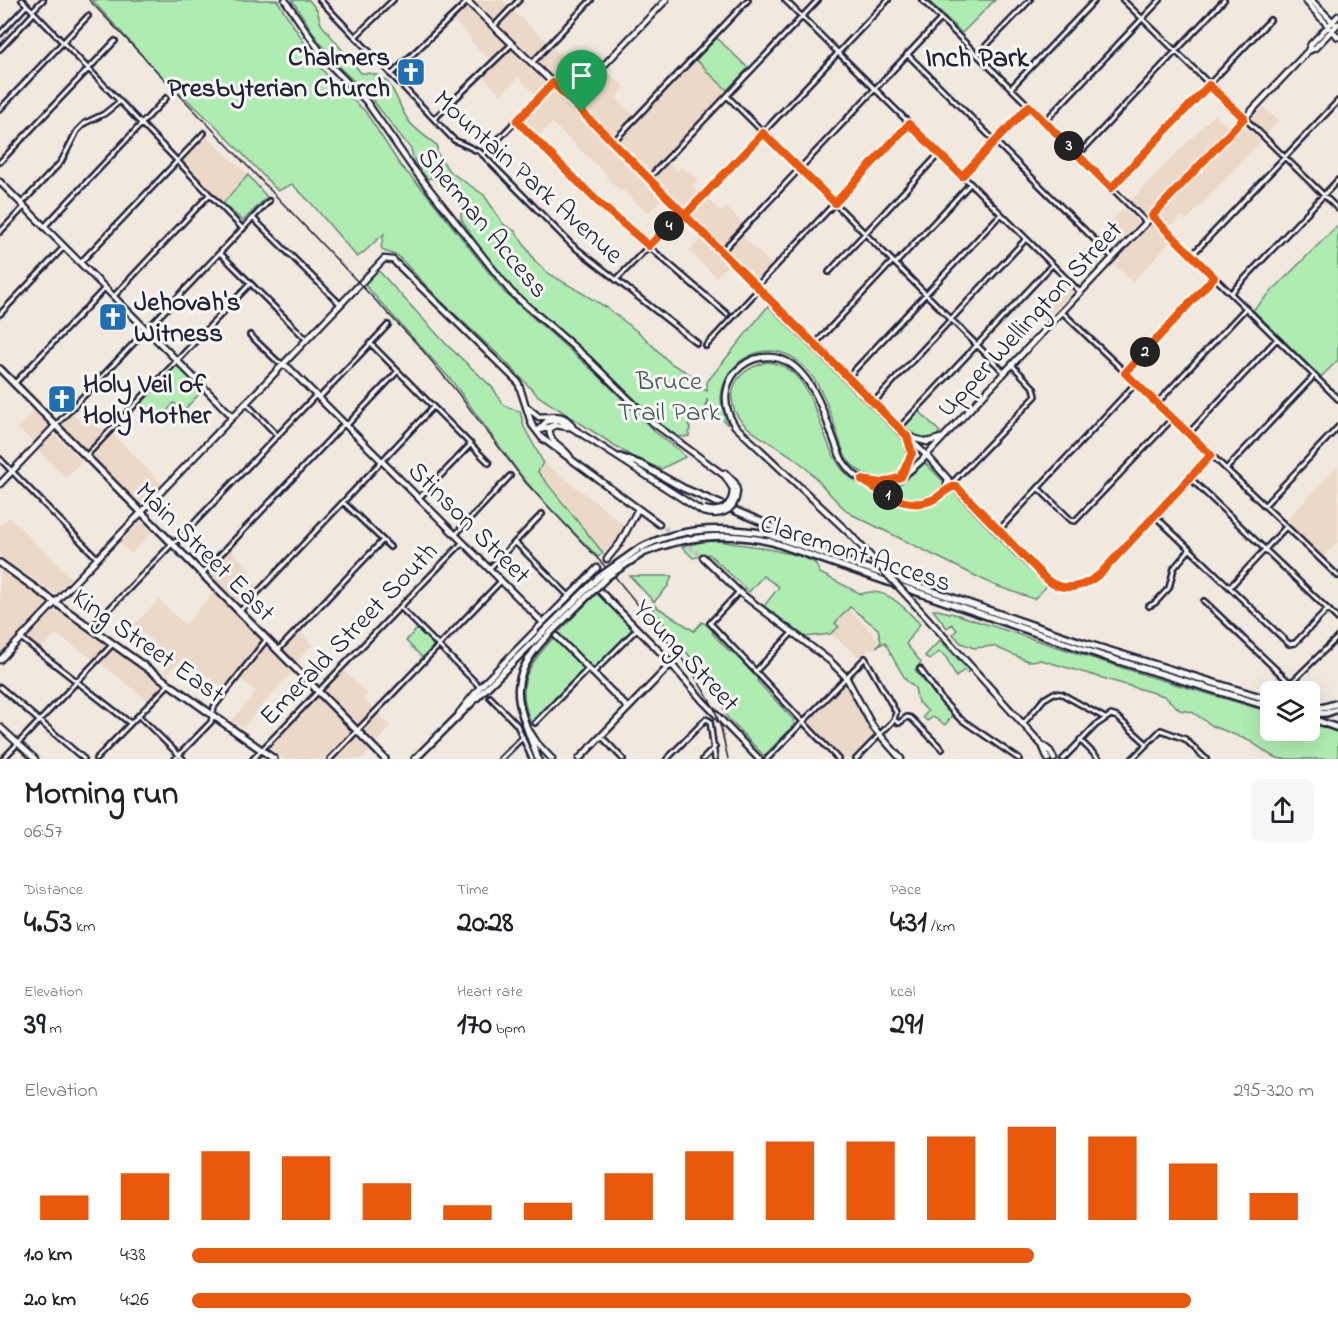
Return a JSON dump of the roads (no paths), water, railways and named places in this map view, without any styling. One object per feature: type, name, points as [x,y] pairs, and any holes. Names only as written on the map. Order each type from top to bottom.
[{"type":"main road","name":"Sherman Access","points":[[285,0],[328,63],[366,101],[412,167],[511,292],[589,360],[653,423],[725,476],[735,490],[732,500],[725,508],[717,511],[704,511],[560,420],[553,419],[543,423],[537,431]]},
{"type":"main road","points":[[571,100],[666,0]]},
{"type":"main road","points":[[1305,0],[1338,36]]},
{"type":"main road","points":[[1311,0],[1336,24]]},
{"type":"main road","points":[[467,1],[571,100],[952,483]]},
{"type":"main road","name":"Upper Wellington Street","points":[[901,477],[926,455],[1012,365],[1308,51],[1311,44],[1336,24],[1338,16]]},
{"type":"main road","points":[[0,182],[233,417]]},
{"type":"main road","points":[[0,660],[384,259],[393,260],[398,264],[513,376],[522,389],[529,418],[548,443],[659,524]]},
{"type":"main road","points":[[952,483],[946,490],[929,501],[912,503],[892,497],[854,475],[842,460],[807,379],[800,370],[784,360],[771,357],[758,358],[746,363],[733,375],[726,392],[726,405],[729,416],[740,431],[850,534],[1053,757]]},
{"type":"main road","name":"Stinson Street","points":[[283,364],[628,708]]},
{"type":"main road","name":"Main Street East","points":[[0,369],[385,759]]},
{"type":"main road","points":[[527,408],[539,417],[556,415],[563,417],[574,428]]},
{"type":"main road","name":"Sherman Access","points":[[555,424],[574,428]]},
{"type":"main road","points":[[537,431],[555,424]]},
{"type":"main road","points":[[555,424],[549,431],[549,435],[568,453],[571,459]]},
{"type":"main road","points":[[0,483],[56,426]]},
{"type":"main road","points":[[907,436],[927,442],[938,440],[945,435]]},
{"type":"main road","points":[[862,480],[882,483],[901,477],[912,453],[907,436]]},
{"type":"main road","points":[[620,457],[639,464],[683,488],[858,565]]},
{"type":"main road","points":[[946,490],[952,483]]},
{"type":"main road","points":[[607,559],[620,543],[638,509]]},
{"type":"main road","name":"Claremont Access","points":[[538,759],[519,696],[520,675],[529,656],[544,635],[599,577],[637,550],[679,534],[710,529],[738,530],[782,539],[1081,642],[1260,697]]},
{"type":"main road","name":"Claremont Access","points":[[415,759],[458,715],[608,576],[643,554],[677,541],[705,536],[737,536],[772,542],[1106,657],[1260,704]]},
{"type":"main road","points":[[703,557],[739,592],[846,677],[879,735],[902,759]]},
{"type":"main road","name":"King Street East","points":[[0,563],[274,759]]},
{"type":"main road","points":[[458,715],[480,687],[597,568]]},
{"type":"main road","name":"Young Street","points":[[587,578],[759,759]]},
{"type":"main road","points":[[579,759],[671,664]]},
{"type":"main road","points":[[1320,707],[1338,703]]},
{"type":"main road","points":[[1320,714],[1338,710]]},
{"type":"main road","points":[[1320,720],[1338,728]]},
{"type":"main road","points":[[525,722],[552,759]]},
{"type":"main road","points":[[0,727],[35,759]]},
{"type":"main road","points":[[1041,744],[1048,759]]},
{"type":"street","points":[[22,0],[243,229]]},
{"type":"street","points":[[0,48],[43,0]]},
{"type":"street","name":"Mountain Park Avenue","points":[[320,0],[457,143],[477,151],[567,241],[697,343]]},
{"type":"street","points":[[355,37],[393,0]]},
{"type":"street","points":[[494,26],[519,0]]},
{"type":"street","points":[[532,63],[591,0]]},
{"type":"street","points":[[613,142],[748,0]]},
{"type":"street","points":[[785,0],[1080,292]]},
{"type":"street","points":[[649,178],[818,0]]},
{"type":"street","points":[[616,280],[763,133],[888,0]]},
{"type":"street","points":[[922,0],[1146,222]]},
{"type":"street","points":[[977,55],[1030,0]]},
{"type":"street","points":[[1011,88],[1095,0]]},
{"type":"street","points":[[1123,0],[1338,209]]},
{"type":"street","points":[[1045,121],[1160,0]]},
{"type":"street","points":[[1078,155],[1224,0]]},
{"type":"street","points":[[391,75],[467,1]]},
{"type":"street","points":[[0,34],[27,5]]},
{"type":"street","points":[[0,109],[88,16]]},
{"type":"street","points":[[722,251],[941,19]]},
{"type":"street","points":[[1111,188],[1270,20]]},
{"type":"street","points":[[0,162],[115,41]]},
{"type":"street","points":[[434,119],[512,44]]},
{"type":"street","points":[[907,54],[1113,258]]},
{"type":"street","points":[[483,156],[553,83]]},
{"type":"street","points":[[727,96],[1005,372]]},
{"type":"street","points":[[44,227],[166,98]]},
{"type":"street","points":[[1192,255],[1338,100]]},
{"type":"street","points":[[0,232],[61,162],[77,131],[85,123],[104,114],[119,102]]},
{"type":"street","points":[[962,176],[1029,106]]},
{"type":"street","points":[[517,121],[599,203],[727,314]]},
{"type":"street","points":[[706,346],[909,124]]},
{"type":"street","points":[[81,263],[204,134]]},
{"type":"street","points":[[829,272],[939,153]]},
{"type":"street","points":[[1231,293],[1338,180]]},
{"type":"street","points":[[815,344],[970,184]]},
{"type":"street","points":[[113,296],[209,195]]},
{"type":"street","points":[[56,426],[269,201]]},
{"type":"street","points":[[848,377],[1001,214]]},
{"type":"street","points":[[1152,216],[1338,399]]},
{"type":"street","points":[[253,218],[340,304]]},
{"type":"street","points":[[873,403],[1026,239]]},
{"type":"street","points":[[0,314],[64,247]]},
{"type":"street","points":[[220,253],[306,339]]},
{"type":"street","points":[[899,428],[1052,265]]},
{"type":"street","points":[[1125,373],[1214,277]]},
{"type":"street","points":[[86,456],[250,284]]},
{"type":"street","points":[[14,384],[105,288]]},
{"type":"street","points":[[1157,403],[1246,308]]},
{"type":"street","points":[[1062,312],[1338,576]]},
{"type":"street","points":[[91,628],[388,325]]},
{"type":"street","points":[[250,335],[283,364]]},
{"type":"street","points":[[1189,433],[1277,339]]},
{"type":"street","points":[[370,344],[489,463]]},
{"type":"street","points":[[1012,365],[1034,388],[1036,396],[952,483],[1047,580],[1057,586],[1065,588],[1082,584],[1096,577],[1211,455]]},
{"type":"street","points":[[202,574],[397,372]]},
{"type":"street","points":[[1226,469],[1314,376]]},
{"type":"street","points":[[999,530],[1136,383]]},
{"type":"street","points":[[246,403],[278,436]]},
{"type":"street","points":[[239,612],[433,407]]},
{"type":"street","points":[[1038,488],[1071,520],[1077,520],[1173,418]]},
{"type":"street","points":[[1264,506],[1338,427]]},
{"type":"street","points":[[419,498],[471,444]]},
{"type":"street","points":[[0,459],[98,559]]},
{"type":"street","name":"Emerald Street South","points":[[455,535],[510,476]]},
{"type":"street","points":[[1190,478],[1338,619]]},
{"type":"street","points":[[344,502],[390,547]]},
{"type":"street","points":[[489,570],[542,513]]},
{"type":"street","points":[[1155,516],[1291,645],[1328,609]]},
{"type":"street","points":[[1230,587],[1287,527]]},
{"type":"street","points":[[277,650],[383,540]]},
{"type":"street","points":[[515,542],[569,596]]},
{"type":"street","name":"Emerald Street South","points":[[253,759],[462,543]]},
{"type":"street","points":[[1149,606],[1169,588],[1174,568],[1190,549]]},
{"type":"street","points":[[330,759],[501,581]]},
{"type":"street","points":[[739,592],[710,623],[838,759]]},
{"type":"street","points":[[1204,601],[1288,681],[1292,682],[1338,638]]},
{"type":"street","points":[[400,607],[480,687]]},
{"type":"street","points":[[593,673],[637,629]]},
{"type":"street","points":[[756,671],[792,633]]},
{"type":"street","points":[[21,638],[130,723]]},
{"type":"street","points":[[175,759],[211,722],[214,707],[267,640]]},
{"type":"street","points":[[0,755],[4,759],[113,643]]},
{"type":"street","points":[[766,759],[865,658],[896,712],[894,720],[856,759]]},
{"type":"street","points":[[535,723],[588,669]]},
{"type":"street","points":[[920,669],[959,718],[1019,759]]},
{"type":"street","points":[[96,759],[170,683]]},
{"type":"street","points":[[0,687],[84,759]]},
{"type":"street","points":[[1023,724],[1044,699],[1053,693],[1062,694],[1105,718]]},
{"type":"street","points":[[490,697],[513,719],[532,759]]},
{"type":"street","points":[[1053,757],[1059,758],[1065,754],[1110,715],[1115,715],[1147,744]]},
{"type":"street","points":[[138,716],[183,759]]},
{"type":"street","points":[[894,720],[899,723],[907,717],[911,718],[942,748]]},
{"type":"street","points":[[667,759],[704,720],[708,719],[715,759]]},
{"type":"street","points":[[1132,759],[1161,730],[1185,740],[1206,759]]},
{"type":"street","points":[[601,736],[623,759]]},
{"type":"street","points":[[501,759],[523,737]]},
{"type":"street","points":[[1080,740],[1099,759]]},
{"type":"street","points":[[703,759],[714,747]]},
{"type":"street","points":[[1063,759],[1065,754]]},
{"type":"tunnel","points":[[659,524],[703,557]]},
{"type":"tunnel","points":[[597,568],[607,559]]},
{"type":"railway","points":[[89,0],[419,346],[526,483],[616,578],[692,671],[714,708],[728,759]]},
{"type":"place","name":"Chalmers Presbyterian Church","points":[[411,72]]},
{"type":"place","name":"Jehovah's Witness","points":[[113,317]]},
{"type":"place","name":"Holy Veil of Holy Mother","points":[[62,399]]},
{"type":"district","name":"Inch Park","points":[[977,56]]},
{"type":"park label","name":"Bruce Trail Park","points":[[669,396]]}]
